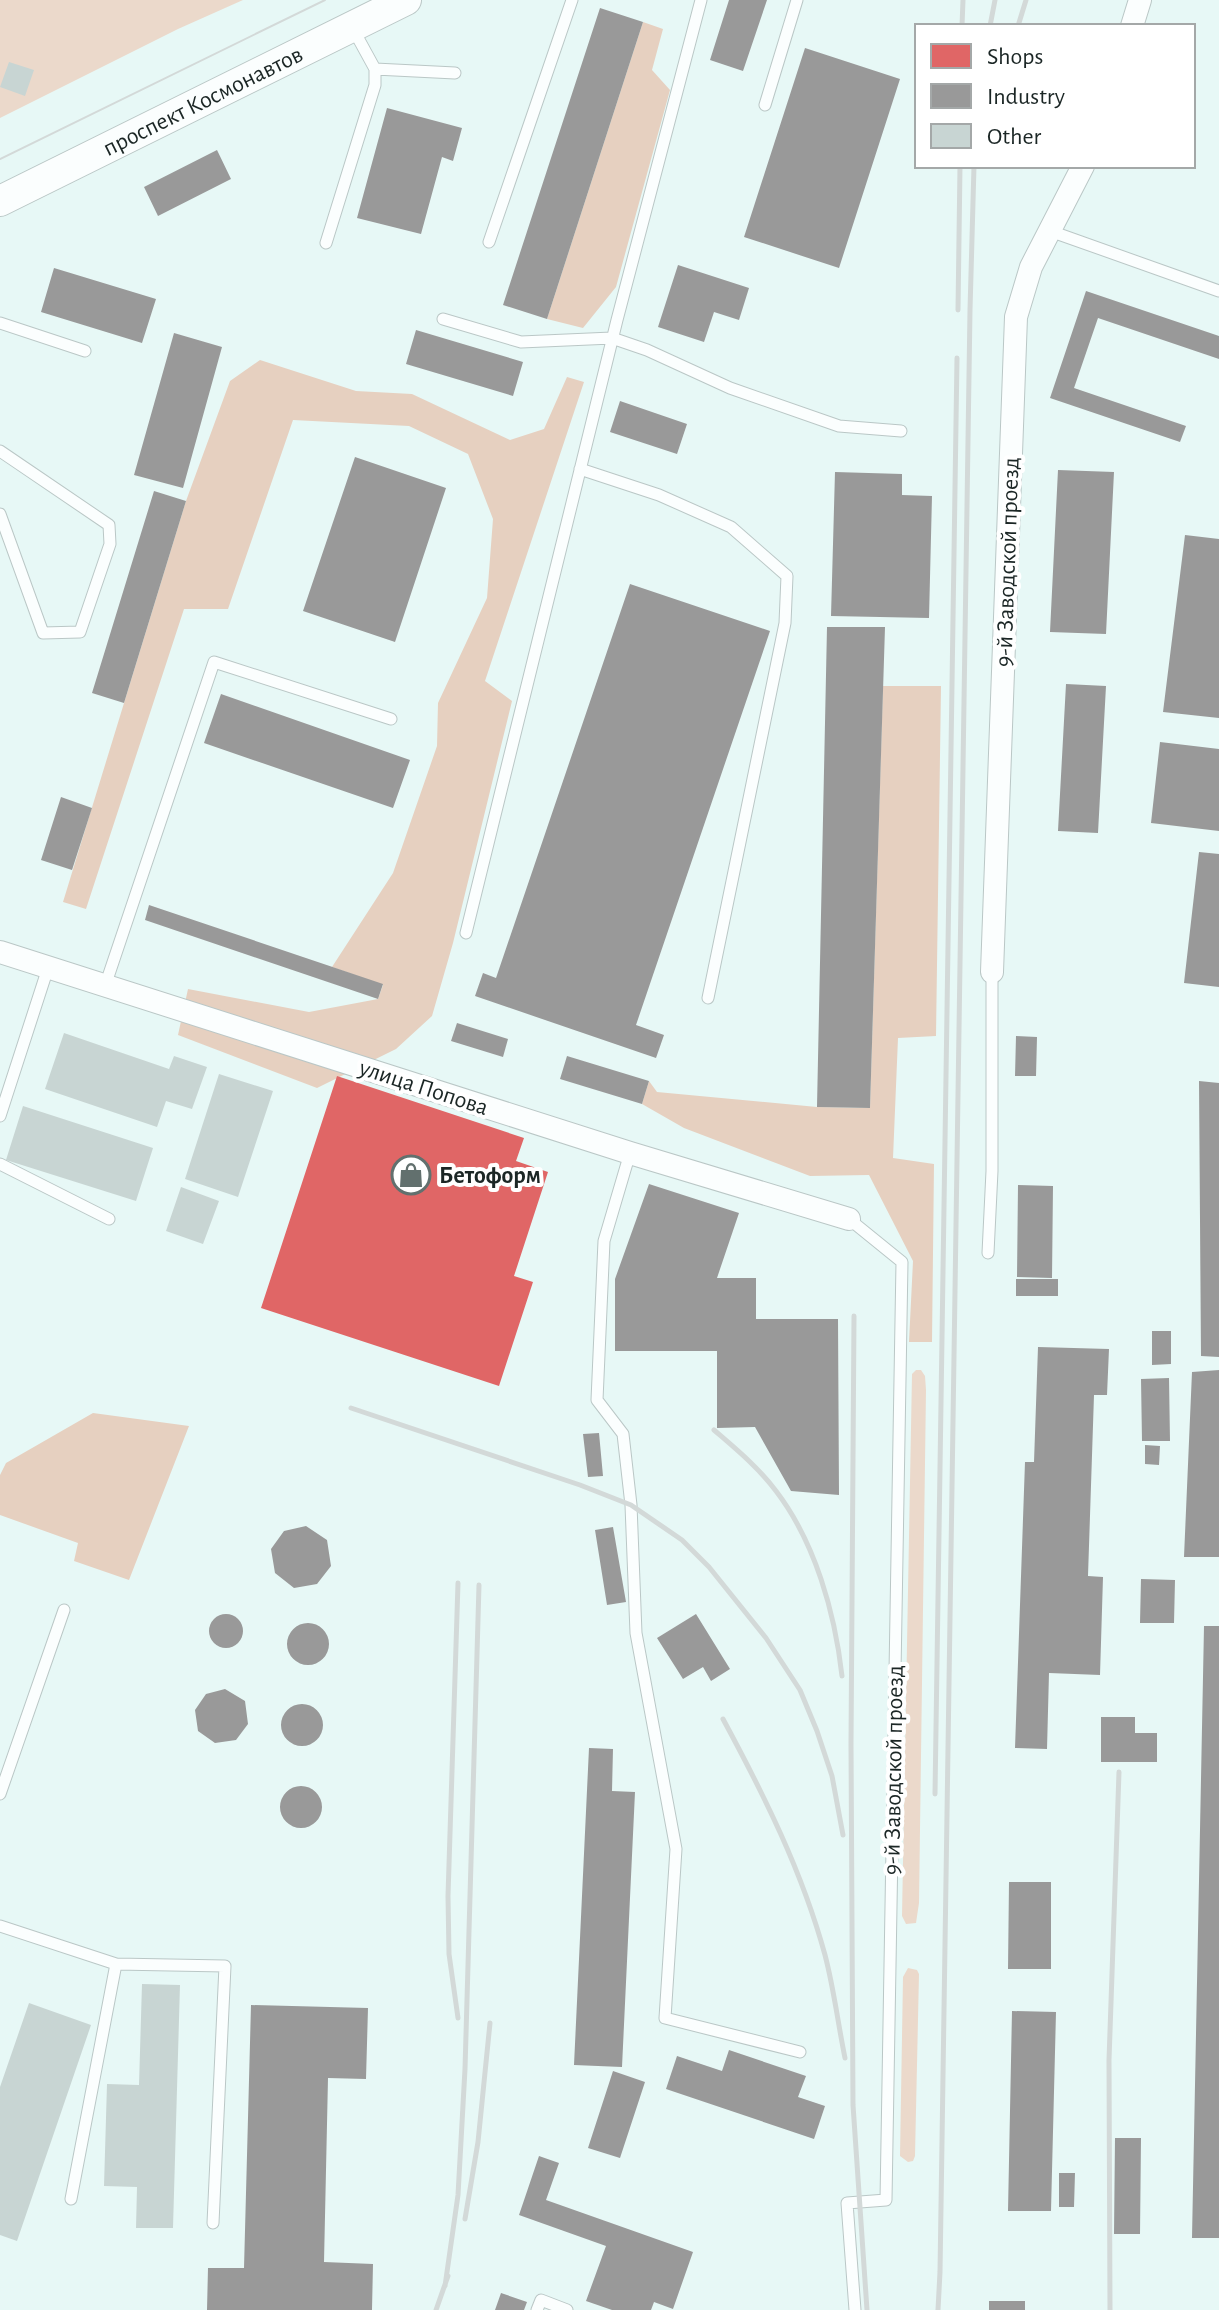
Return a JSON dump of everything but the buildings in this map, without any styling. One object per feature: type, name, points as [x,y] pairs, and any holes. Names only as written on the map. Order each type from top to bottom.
[{"type":"main road","name":"проспект Космонавтов","points":[[0,201],[406,0]]},
{"type":"street","points":[[1133,24],[1140,0]]},
{"type":"street","name":"9-й Заводской проезд","points":[[992,972],[1016,317],[1031,267],[1082,168]]},
{"type":"street","name":"улица Попова","points":[[0,952],[630,1153],[849,1219]]},
{"type":"lane","points":[[489,242],[572,0]]},
{"type":"lane","points":[[466,933],[612,338],[701,0]]},
{"type":"lane","points":[[765,105],[797,0]]},
{"type":"lane","points":[[326,243],[376,76],[352,27]]},
{"type":"lane","points":[[375,69],[455,73]]},
{"type":"lane","points":[[1050,231],[1219,291]]},
{"type":"lane","points":[[443,319],[521,342],[612,338],[647,350],[730,388],[839,426],[901,431]]},
{"type":"lane","points":[[0,323],[85,351]]},
{"type":"lane","points":[[0,451],[109,525],[110,544],[80,632],[43,633],[0,514]]},
{"type":"lane","points":[[580,469],[659,495],[731,527],[787,576],[785,623],[708,998]]},
{"type":"lane","points":[[105,986],[214,662],[391,719]]},
{"type":"lane","points":[[0,1116],[48,968]]},
{"type":"lane","points":[[988,1253],[992,1171],[992,972]]},
{"type":"lane","points":[[630,1153],[604,1241],[597,1400],[623,1434],[631,1505],[636,1633],[676,1849],[665,2018],[800,2052]]},
{"type":"lane","points":[[0,1164],[109,1219]]},
{"type":"lane","name":"9-й Заводской проезд","points":[[849,1219],[902,1262],[886,2200],[847,2203],[855,2310]]},
{"type":"lane","points":[[0,1794],[64,1610]]},
{"type":"lane","points":[[0,1926],[116,1964],[225,1966],[213,2223]]},
{"type":"lane","points":[[71,2199],[116,1964]]},
{"type":"lane","points":[[537,2310],[541,2300],[567,2310]]},
{"type":"shaded area","points":[[0,0],[243,0],[0,118]]},
{"type":"shaded area","points":[[643,22],[663,29],[652,70],[670,90],[616,287],[583,328],[547,319]]},
{"type":"shaded area","points":[[260,360],[356,391],[412,394],[510,440],[544,429],[567,377],[584,382],[485,681],[512,701],[432,1016],[396,1049],[317,1088],[178,1035],[188,989],[309,1012],[378,999],[383,985],[332,967],[393,873],[437,746],[438,703],[487,598],[493,519],[468,454],[409,426],[293,420],[228,609],[184,609],[86,909],[63,902],[186,501],[230,381]]},
{"type":"shaded area","points":[[883,686],[941,686],[936,1036],[898,1038],[893,1158],[934,1164],[932,1342],[909,1342],[913,1261],[869,1175],[810,1176],[684,1128],[642,1104],[649,1081],[657,1092],[817,1107],[870,1108]]},
{"type":"shaded area","points":[[921,1370],[925,1376],[926,1390],[919,1903],[916,1923],[906,1924],[902,1916],[912,1374]]},
{"type":"shaded area","points":[[93,1413],[189,1426],[129,1580],[74,1561],[78,1543],[0,1515],[0,1475],[6,1463]]},
{"type":"shaded area","points":[[908,1968],[917,1970],[919,1974],[915,2156],[913,2161],[908,2162],[900,2156],[903,1977]]},
{"type":"tram line","points":[[0,159],[325,0]]},
{"type":"railway","points":[[962,24],[963,0]]},
{"type":"railway","points":[[990,24],[995,0]]},
{"type":"railway","points":[[1019,24],[1026,0]]},
{"type":"railway","points":[[958,310],[960,168]]},
{"type":"railway","points":[[938,2310],[974,168]]},
{"type":"railway","points":[[935,1794],[957,358]]},
{"type":"railway","points":[[854,1316],[851,1744],[853,2105],[867,2310]]},
{"type":"railway","points":[[351,1408],[631,1505],[682,1540],[709,1567],[766,1638],[800,1690],[832,1776],[843,1835]]},
{"type":"railway","points":[[714,1430],[769,1482],[802,1533],[828,1603],[842,1676]]},
{"type":"railway","points":[[458,1583],[448,1896],[449,1954],[458,2018]]},
{"type":"railway","points":[[445,2286],[458,2195],[465,2069],[479,1585]]},
{"type":"railway","points":[[723,1719],[767,1805],[805,1893],[828,1968],[845,2058]]},
{"type":"railway","points":[[1110,2310],[1109,2060],[1119,1772]]},
{"type":"railway","points":[[465,2219],[478,2142],[490,2023]]},
{"type":"railway","points":[[436,2310],[448,2276]]},
{"type":"place","name":"Бетоформ","points":[[411,1175]]}]
